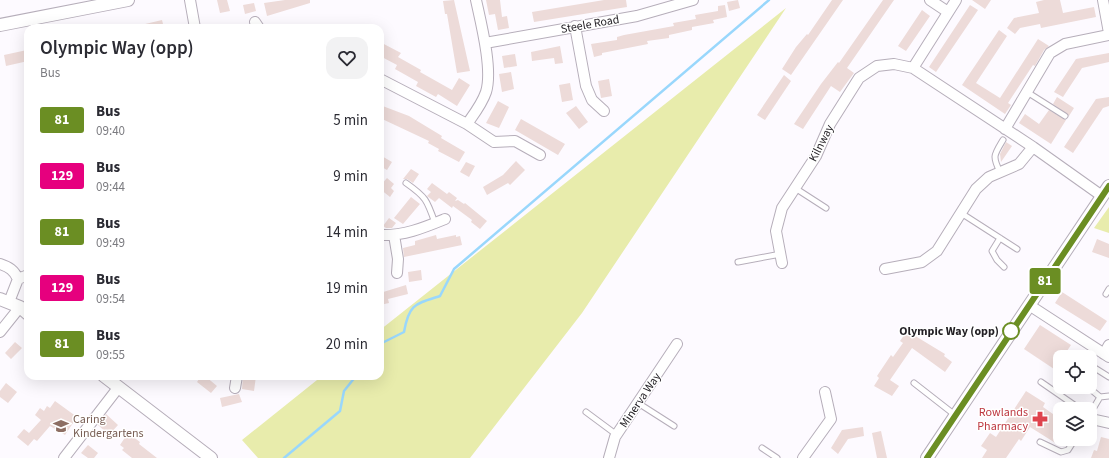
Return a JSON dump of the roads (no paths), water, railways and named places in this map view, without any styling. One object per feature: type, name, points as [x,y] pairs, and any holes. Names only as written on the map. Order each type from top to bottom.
[{"type":"street","points":[[0,25],[128,0]]},
{"type":"street","points":[[190,0],[194,24]]},
{"type":"street","points":[[467,124],[479,106],[486,91],[487,79],[485,43],[476,0]]},
{"type":"street","name":"Steele Road","points":[[485,43],[638,16],[694,0]]},
{"type":"street","points":[[930,0],[948,12]]},
{"type":"street","points":[[913,68],[956,0]]},
{"type":"street","points":[[1005,129],[1050,53],[1065,44],[1109,34],[1103,0]]},
{"type":"street","points":[[575,26],[586,86],[592,100],[604,111]]},
{"type":"street","name":"Kilnway","points":[[781,259],[776,231],[782,208],[816,156],[830,124],[859,78],[877,66],[894,64],[913,68],[1033,147],[1102,196]]},
{"type":"street","points":[[384,80],[467,124],[494,142],[515,141],[540,156]]},
{"type":"street","points":[[885,269],[922,262],[937,251],[976,189],[989,177],[1019,164],[1033,147]]},
{"type":"street","points":[[927,458],[1109,186]]},
{"type":"street","points":[[384,235],[394,235],[414,231],[445,219]]},
{"type":"street","points":[[394,235],[398,259],[397,273]]},
{"type":"street","points":[[0,264],[9,267],[23,277],[14,305],[0,332]]},
{"type":"street","points":[[1029,305],[1106,355],[1109,345]]},
{"type":"street","name":"Minerva Way","points":[[609,458],[617,435],[677,344]]},
{"type":"street","points":[[109,380],[195,444],[211,458]]},
{"type":"street","points":[[235,388],[236,380]]},
{"type":"street","points":[[64,458],[118,388]]},
{"type":"street","points":[[803,458],[831,419],[825,392]]},
{"type":"street","points":[[1097,420],[1109,423]]},
{"type":"lane","points":[[1027,92],[1065,116]]},
{"type":"lane","points":[[1000,172],[994,160],[994,154],[1003,140]]},
{"type":"lane","points":[[406,183],[423,194],[429,205],[435,223]]},
{"type":"lane","points":[[795,188],[826,208]]},
{"type":"lane","points":[[961,213],[1017,248]]},
{"type":"lane","points":[[1000,238],[992,251],[997,260],[1004,267]]},
{"type":"lane","points":[[738,262],[781,259]]},
{"type":"lane","points":[[1097,369],[1109,377]]},
{"type":"lane","points":[[1041,382],[1070,402]]},
{"type":"lane","points":[[914,383],[955,415]]},
{"type":"lane","points":[[1096,394],[1100,397],[1109,396]]},
{"type":"lane","points":[[1097,404],[1100,397]]},
{"type":"lane","points":[[638,403],[674,426]]},
{"type":"lane","points":[[586,412],[617,435]]},
{"type":"lane","points":[[1040,442],[1061,452],[1068,450],[1071,446]]},
{"type":"lane","points":[[762,448],[777,458]]},
{"type":"waterway","points":[[384,342],[404,332],[408,316],[414,306],[440,296],[454,269],[769,0]]},
{"type":"waterway","points":[[284,458],[340,411],[344,391],[353,380]]},
{"type":"place","name":"Olympic Way (opp)","points":[[1011,331]]},
{"type":"place","name":"Rowlands Pharmacy","points":[[1040,419]]},
{"type":"place","name":"Caring Kindergartens","points":[[61,426]]}]
